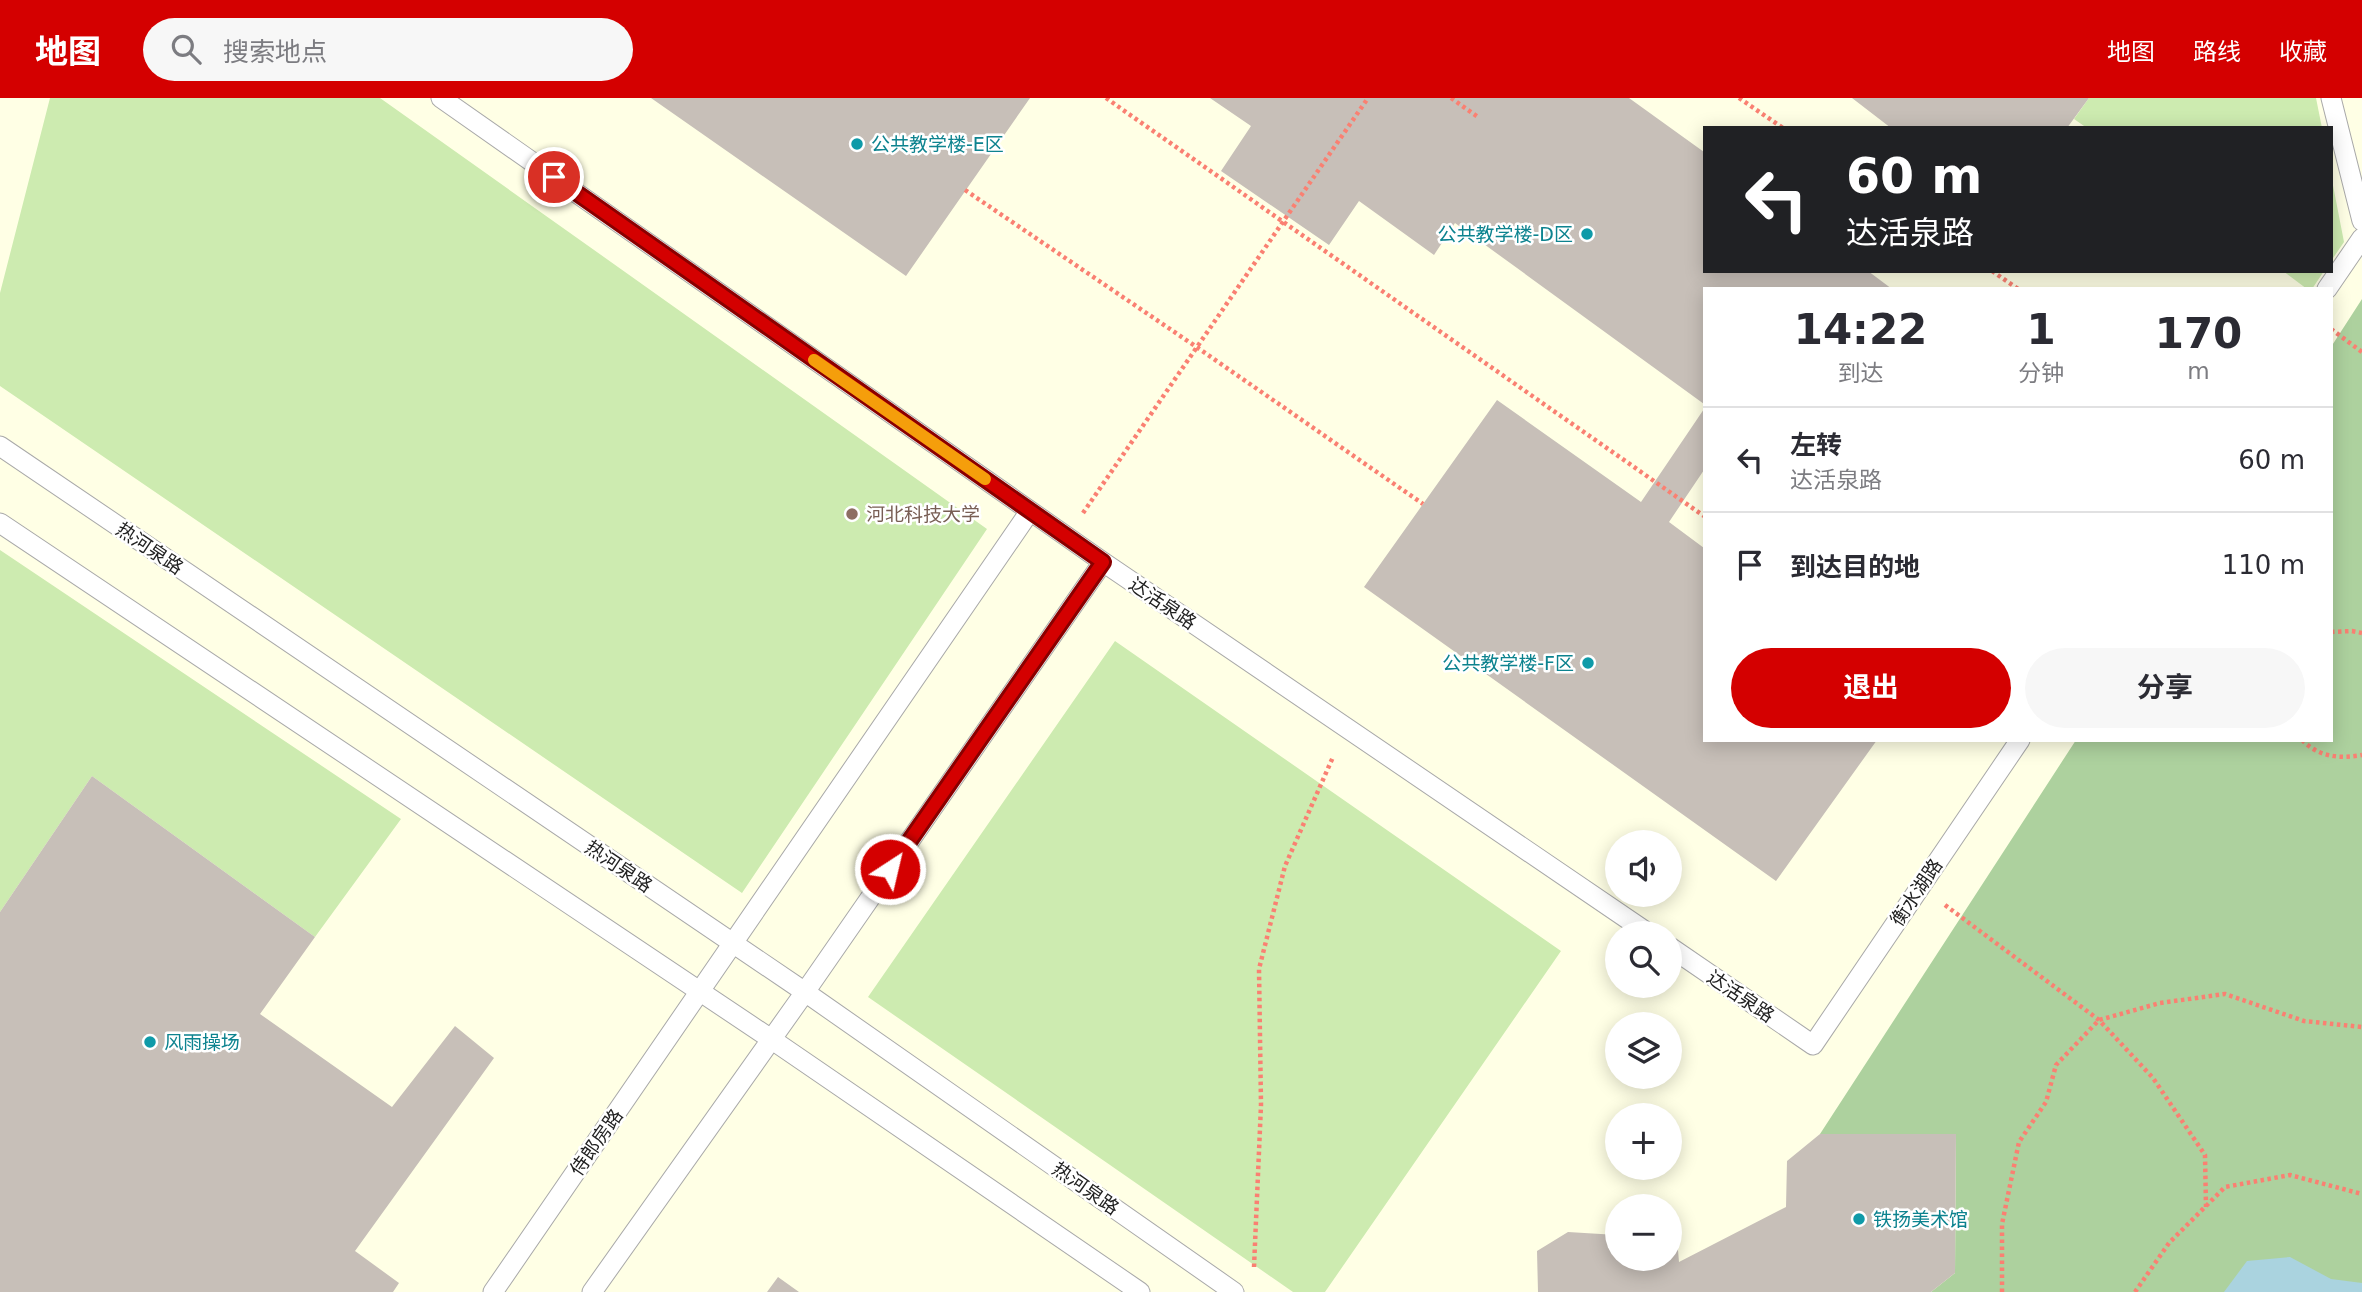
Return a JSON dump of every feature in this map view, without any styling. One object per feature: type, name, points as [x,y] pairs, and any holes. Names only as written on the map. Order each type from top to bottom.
[{"type":"lane","name":"达活泉路","points":[[440,98],[1103,562],[1630,921]]},
{"type":"lane","points":[[2331,98],[2362,221]]},
{"type":"lane","points":[[2328,287],[2362,238]]},
{"type":"lane","name":"热河泉路","points":[[0,446],[805,992],[1234,1292]]},
{"type":"lane","name":"侍郎房路","points":[[493,1292],[1030,511]]},
{"type":"lane","points":[[0,523],[771,1039],[1140,1292]]},
{"type":"lane","points":[[592,1292],[805,992],[1103,562]]},
{"type":"lane","name":"衡水湖路","points":[[1813,1045],[2019,742]]},
{"type":"lane","name":"达活泉路","points":[[1682,955],[1813,1045]]},
{"type":"path","points":[[1106,98],[1703,515]]},
{"type":"path","points":[[1066,536],[1368,98]]},
{"type":"path","points":[[1451,98],[1478,117]]},
{"type":"path","points":[[1739,98],[1780,126]]},
{"type":"path","points":[[965,190],[1423,504]]},
{"type":"path","points":[[1995,273],[2015,287]]},
{"type":"path","points":[[2333,331],[2362,352]]},
{"type":"path","points":[[2333,632],[2362,633]]},
{"type":"path","points":[[1253,1279],[1261,1105],[1259,969],[1285,866],[1345,727]]},
{"type":"path","points":[[2305,742],[2326,756],[2346,758],[2362,755]]},
{"type":"path","points":[[1920,887],[2099,1020],[2153,1078],[2205,1155],[2206,1207]]},
{"type":"path","points":[[2002,1292],[2001,1224],[2019,1142],[2046,1102],[2056,1065],[2099,1020],[2160,1003],[2225,994],[2304,1021],[2362,1027]]},
{"type":"path","points":[[2135,1292],[2169,1243],[2225,1187],[2290,1175],[2362,1194]]},
{"type":"shaded area","name":"河北科技大学","points":[[0,98],[2362,98],[2362,1292],[0,1292]]},
{"type":"green space","points":[[50,98],[380,98],[987,529],[742,893],[0,386],[0,293]]},
{"type":"green space","points":[[2089,98],[2316,98],[2322,126],[2084,126],[2074,119]]},
{"type":"green space","points":[[2333,185],[2344,242],[2333,258]]},
{"type":"green space","points":[[2286,273],[2323,273],[2313,287],[2304,287]]},
{"type":"green space","points":[[2362,299],[2362,1292],[1931,1292],[1955,1273],[1956,1135],[1820,1134],[2075,742],[2333,742],[2333,344]]},
{"type":"green space","points":[[0,550],[401,819],[315,937],[92,776],[0,912]]},
{"type":"green space","points":[[1115,641],[1561,951],[1325,1292],[1293,1292],[868,997]]},
{"type":"water","points":[[2290,1257],[2331,1279],[2362,1283],[2362,1292],[2224,1292],[2247,1261]]},
{"type":"building","name":"公共教学楼-E区","points":[[651,98],[1030,98],[906,276]]},
{"type":"building","name":"公共教学楼-D区","points":[[1210,98],[1629,98],[1703,151],[1703,273],[1871,273],[1889,287],[1703,287],[1703,403],[1455,223],[1434,255],[1359,201],[1329,245],[1221,171],[1251,126]]},
{"type":"building","points":[[1852,98],[2089,98],[2068,126],[1888,126]]},
{"type":"building","name":"公共教学楼-F区","points":[[1497,400],[1641,502],[1703,410],[1703,471],[1669,522],[1703,547],[1703,742],[1876,742],[1776,881],[1364,587]]},
{"type":"building","name":"风雨操场","points":[[92,776],[315,937],[260,1014],[392,1107],[455,1026],[494,1058],[355,1251],[399,1283],[393,1292],[0,1292],[0,912]]},
{"type":"building","name":"铁扬美术馆","points":[[1820,1134],[1956,1134],[1955,1273],[1931,1292],[1538,1292],[1537,1251],[1568,1232],[1605,1234],[1605,1271],[1682,1271],[1682,1260],[1786,1207],[1787,1161]]},
{"type":"building","points":[[778,1277],[799,1292],[767,1292]]},
{"type":"slow traffic","points":[[814,360],[985,479]]},
{"type":"place","name":"公共教学楼-E区","points":[[857,144]]},
{"type":"place","name":"公共教学楼-D区","points":[[1587,234]]},
{"type":"place","name":"河北科技大学","points":[[852,514]]},
{"type":"place","name":"公共教学楼-F区","points":[[1588,663]]},
{"type":"place","name":"风雨操场","points":[[150,1042]]},
{"type":"place","name":"铁扬美术馆","points":[[1859,1219]]},
{"type":"route","points":[[554,177],[1103,562],[890,869]]}]
